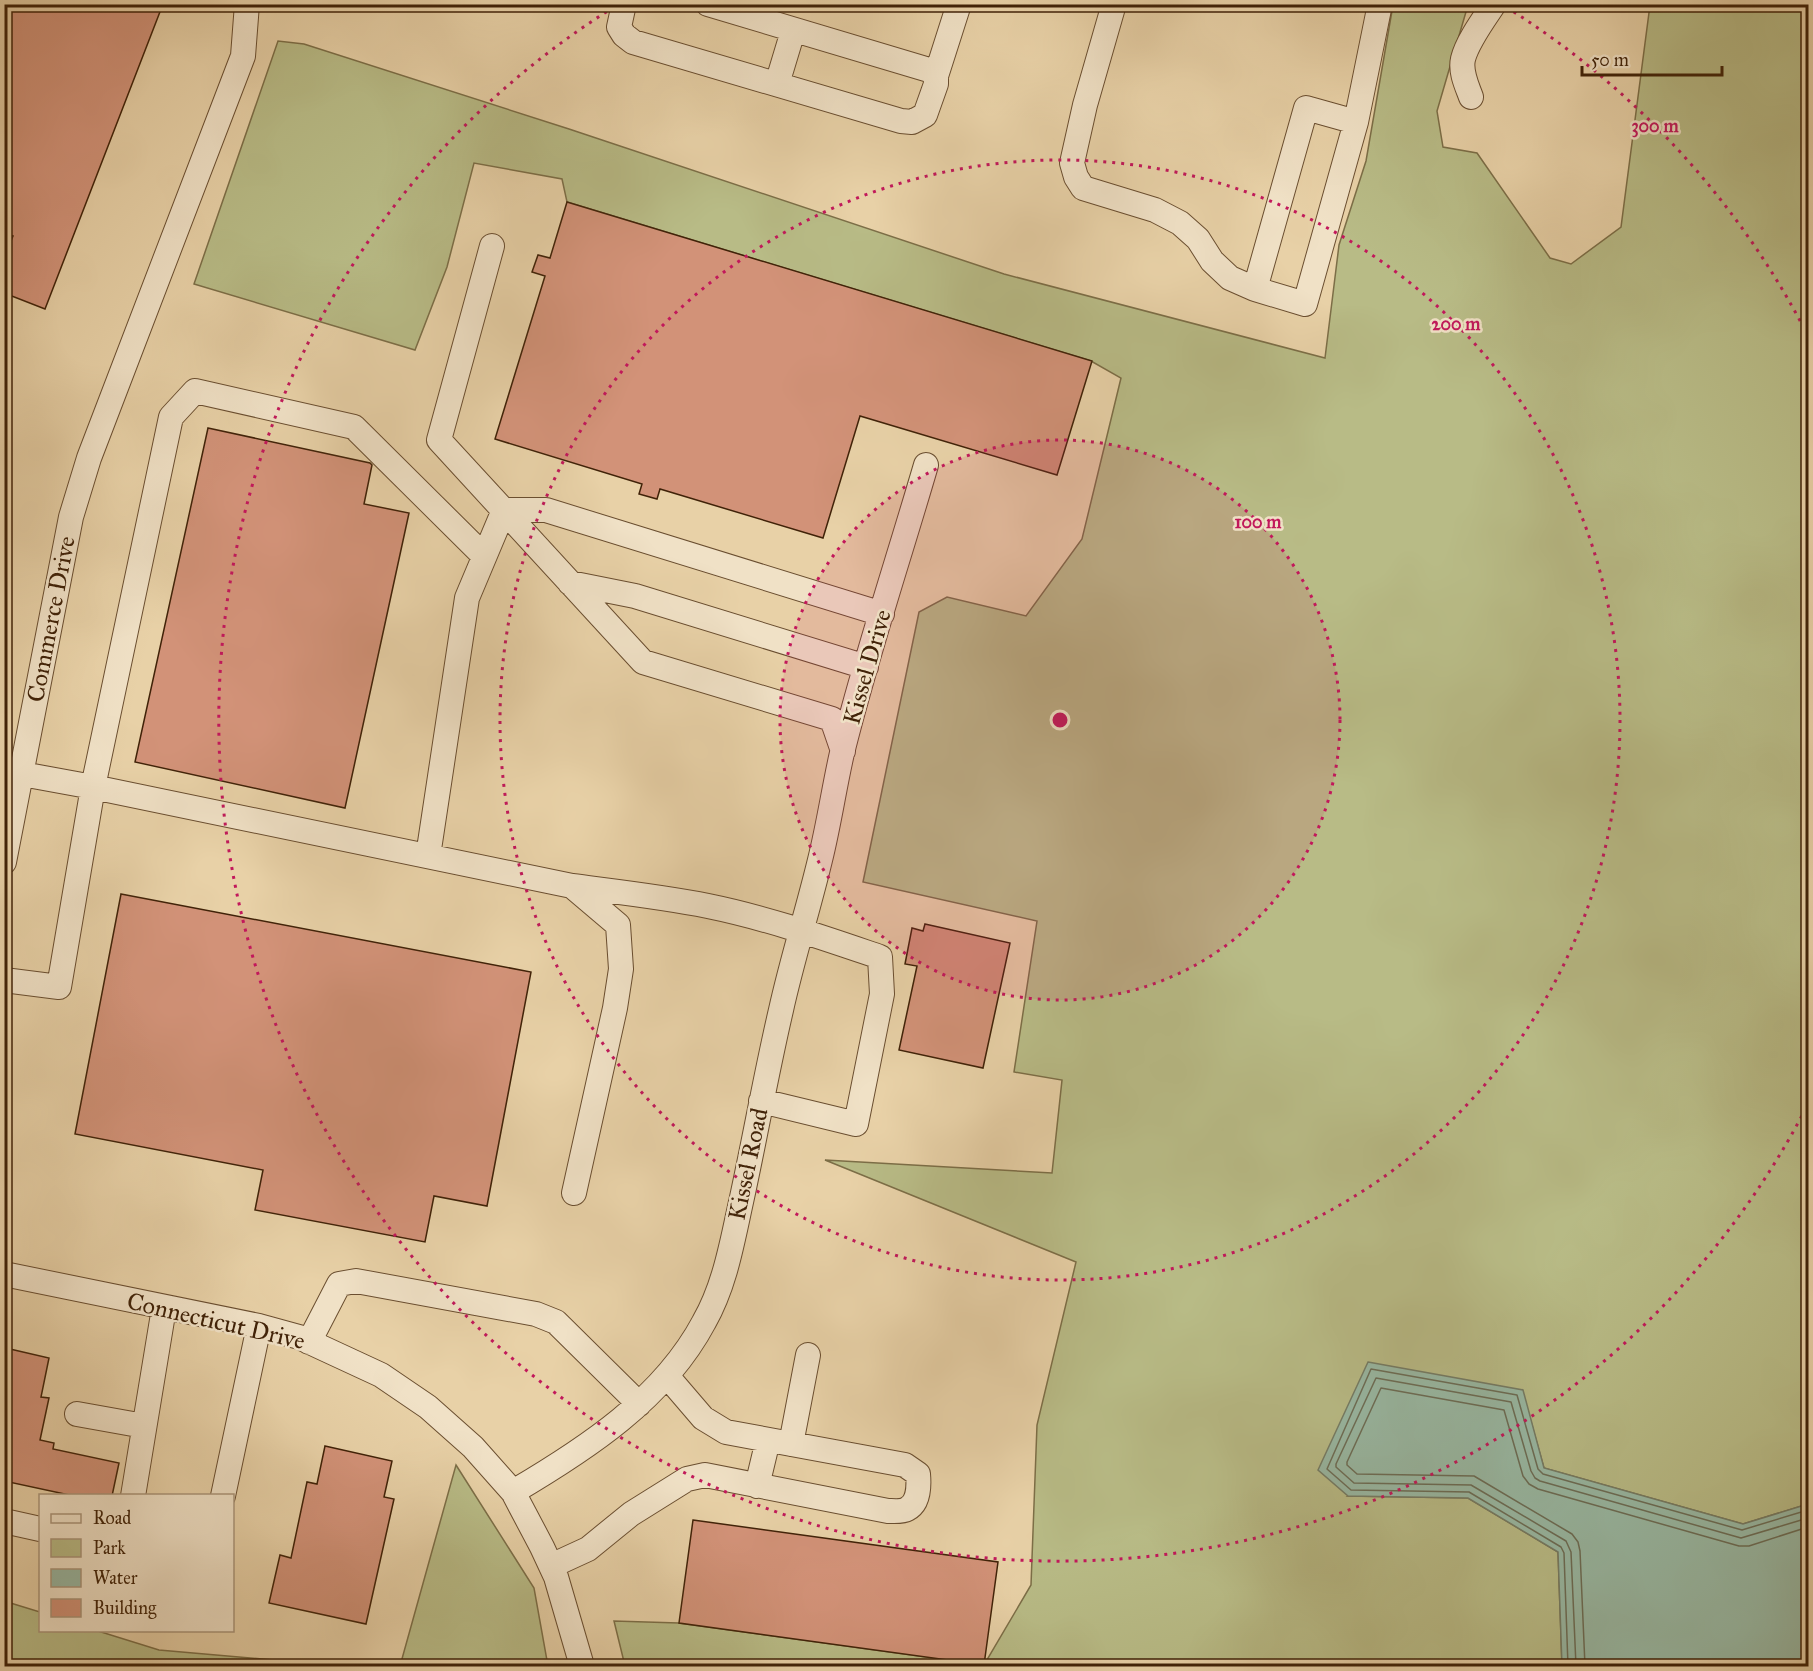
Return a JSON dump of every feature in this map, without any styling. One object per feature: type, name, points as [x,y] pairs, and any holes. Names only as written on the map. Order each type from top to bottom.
[{"type":"street","name":"Commerce Drive","points":[[4,862],[14,789],[71,517],[89,458],[243,56],[247,4]]},
{"type":"street","points":[[624,4],[619,27],[624,35],[633,42],[901,121],[912,122],[925,115],[959,4]]},
{"type":"street","points":[[708,4],[929,70],[936,76]]},
{"type":"street","points":[[1114,4],[1085,105],[1072,164],[1083,188],[1155,210],[1180,222],[1198,239],[1212,261],[1230,278],[1255,289],[1305,304],[1356,122],[1380,4]]},
{"type":"street","points":[[1471,97],[1464,77],[1463,60],[1478,29],[1494,4]]},
{"type":"street","points":[[777,84],[793,31]]},
{"type":"street","points":[[1255,289],[1306,108],[1356,122]]},
{"type":"street","points":[[492,246],[440,440],[643,662],[832,718],[843,751]]},
{"type":"street","points":[[4,980],[59,987],[93,787],[171,417],[195,391],[354,427],[484,556]]},
{"type":"street","name":"Kissel Drive","points":[[843,751],[926,465]]},
{"type":"street","points":[[428,856],[467,598],[504,510]]},
{"type":"street","points":[[504,510],[546,510],[882,615]]},
{"type":"street","points":[[570,583],[635,596],[866,667]]},
{"type":"street","name":"Kissel Road","points":[[513,1492],[568,1460],[639,1404],[667,1376],[705,1322],[725,1274],[784,996],[820,860],[843,751]]},
{"type":"street","points":[[14,789],[93,787],[572,886],[644,894],[700,904],[801,931],[880,957],[882,994],[856,1124],[761,1101]]},
{"type":"street","points":[[572,886],[618,925],[621,969],[615,1008],[574,1193]]},
{"type":"street","name":"Connecticut Drive","points":[[4,1274],[259,1326],[309,1342],[381,1375],[428,1407],[473,1447],[513,1492],[551,1566],[570,1620],[582,1666]]},
{"type":"street","points":[[309,1342],[339,1284],[356,1281],[536,1314],[556,1322],[639,1404]]},
{"type":"street","points":[[133,1494],[164,1308]]},
{"type":"street","points":[[223,1494],[259,1326]]},
{"type":"street","points":[[757,1486],[779,1442],[808,1355]]},
{"type":"street","points":[[551,1566],[588,1548],[631,1515],[687,1479],[705,1476],[733,1480],[888,1511],[907,1510],[914,1502],[919,1485],[918,1474],[913,1469],[894,1463],[726,1432],[703,1418],[667,1376]]},
{"type":"street","points":[[77,1414],[144,1426]]},
{"type":"street","points":[[4,1521],[39,1529]]},
{"type":"green space","points":[[1393,5],[1468,5],[1437,111],[1443,147],[1477,153],[1550,258],[1571,264],[1621,227],[1650,5],[1808,5],[1808,1504],[1743,1524],[1544,1468],[1522,1390],[1348,1496],[1468,1498],[1558,1552],[1562,1666],[726,1666],[709,1664],[708,1666],[625,1666],[614,1621],[679,1623],[984,1665],[1031,1585],[1037,1425],[1076,1262],[825,1160],[1052,1173],[1062,1080],[1014,1072],[1037,921],[863,882],[919,612],[947,597],[1026,616],[1082,539],[1121,378],[1091,361],[567,202],[562,179],[474,163],[447,267],[415,350],[194,284],[278,41],[304,44],[569,129],[1004,274],[1325,358],[1339,245],[1366,161]]},
{"type":"green space","points":[[456,1465],[534,1588],[548,1666],[400,1666]]},
{"type":"green space","points":[[4,1601],[39,1612],[39,1632],[101,1632],[159,1650],[343,1666],[5,1666]]},
{"type":"water","points":[[1368,1362],[1523,1390],[1544,1468],[1743,1524],[1808,1504],[1808,1666],[1562,1666],[1558,1552],[1468,1498],[1348,1496],[1318,1470]]},
{"type":"building","points":[[4,4],[163,4],[45,309],[4,293],[4,258],[13,236],[4,233]]},
{"type":"building","points":[[567,202],[1092,361],[1057,475],[860,416],[823,538],[660,489],[657,499],[639,494],[642,484],[495,439],[545,276],[532,272],[538,255],[550,258]]},
{"type":"building","points":[[208,428],[370,463],[372,465],[364,504],[409,513],[345,808],[135,762]]},
{"type":"building","points":[[121,894],[531,972],[487,1206],[434,1196],[425,1242],[255,1210],[263,1170],[75,1134]]},
{"type":"building","points":[[925,924],[1010,943],[983,1068],[899,1050],[917,966],[905,964],[912,928],[923,931]]},
{"type":"building","points":[[10,1349],[49,1358],[41,1397],[49,1398],[40,1440],[54,1443],[53,1449],[119,1463],[112,1494],[65,1494],[4,1481],[4,1374]]},
{"type":"building","points":[[325,1446],[392,1461],[384,1497],[394,1499],[366,1624],[269,1603],[280,1555],[291,1558],[307,1482],[317,1484]]},
{"type":"building","points":[[693,1520],[998,1562],[984,1665],[679,1623]]}]
